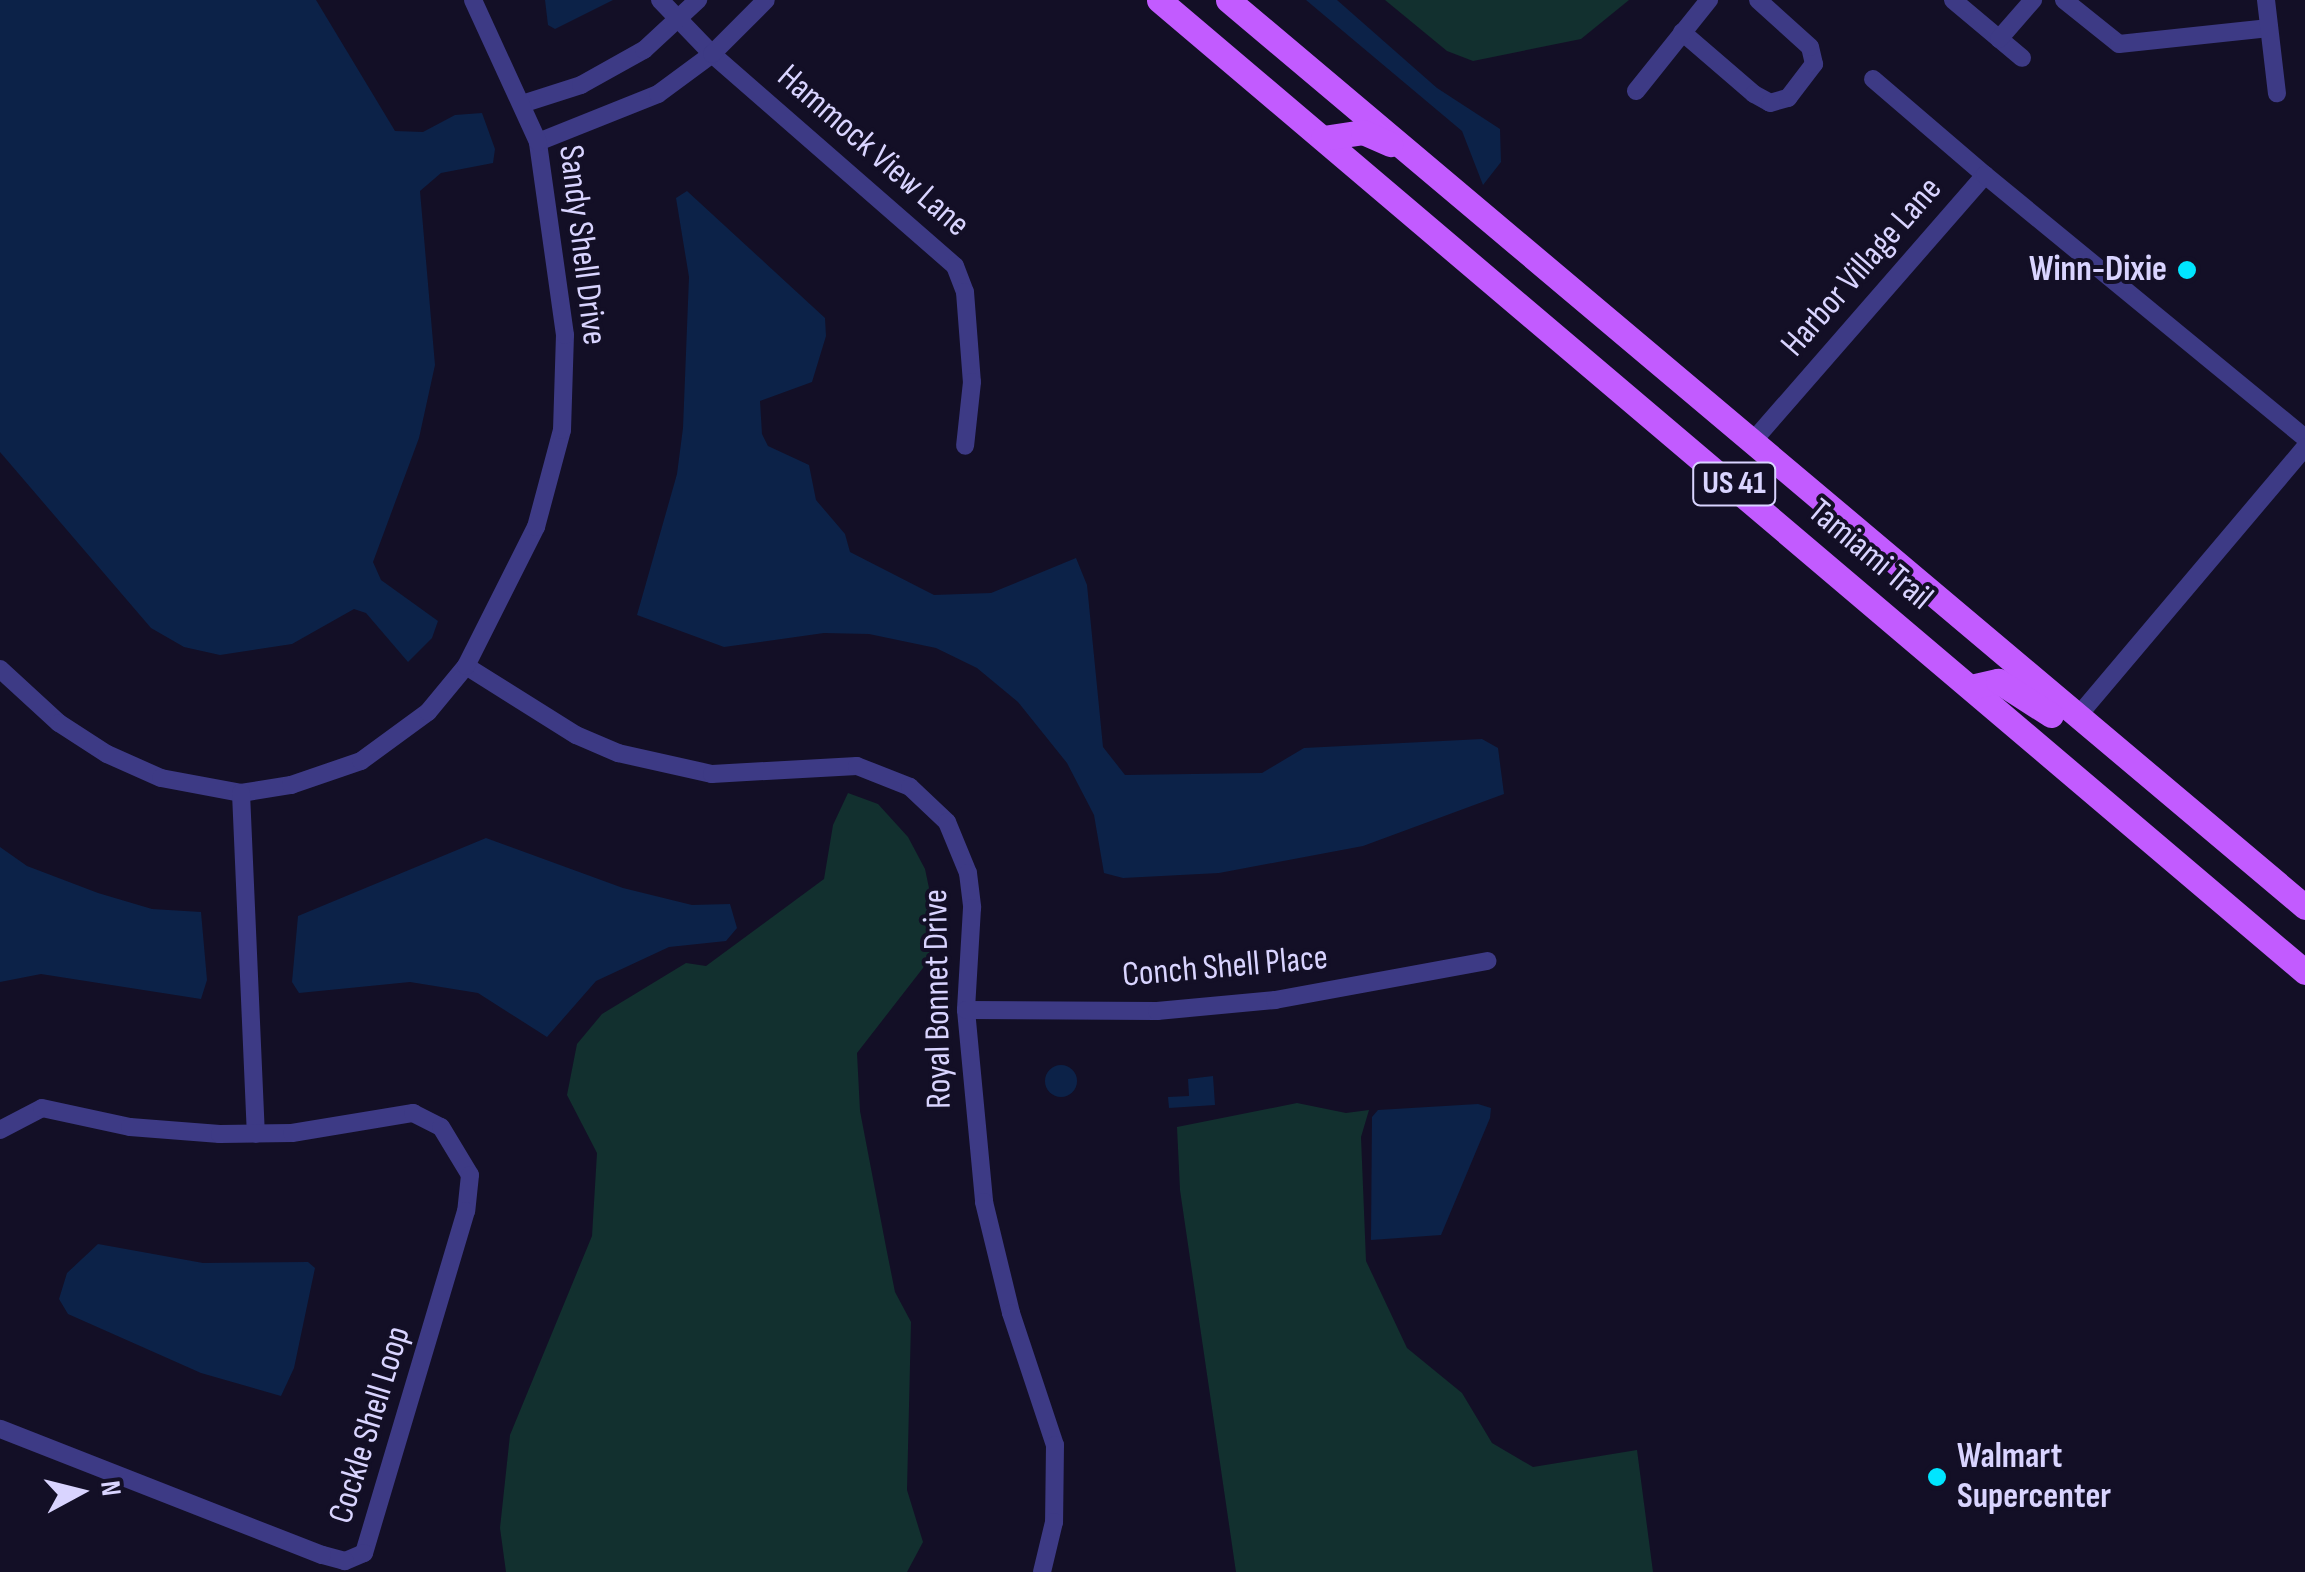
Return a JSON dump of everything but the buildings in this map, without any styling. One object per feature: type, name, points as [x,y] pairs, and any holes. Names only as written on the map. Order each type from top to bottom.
[{"type":"main road","name":"Tamiami Trail","points":[[1159,0],[2305,972]]},
{"type":"main road","name":"Tamiami Trail","points":[[1228,0],[2305,907]]},
{"type":"main road","points":[[1323,138],[1364,132],[1408,152]]},
{"type":"main road","points":[[1674,433],[1724,454],[1752,441]]},
{"type":"main road","points":[[1971,687],[1998,681],[2019,690],[2105,761],[2138,767]]},
{"type":"street","name":"Sandy Shell Drive","points":[[0,669],[58,723],[106,754],[161,778],[240,793],[291,785],[361,761],[428,712],[466,666],[536,528],[562,430],[566,335],[538,142],[525,103],[473,0]]},
{"type":"street","name":"Hammock View Lane","points":[[660,0],[712,54],[955,266],[965,292],[972,382],[965,446]]},
{"type":"street","points":[[525,103],[581,85],[644,50],[698,0]]},
{"type":"street","points":[[538,142],[658,94],[712,54],[766,0]]},
{"type":"street","points":[[1636,92],[1709,0]]},
{"type":"street","points":[[1682,32],[1754,94],[1770,102],[1788,98],[1814,64],[1810,47],[1758,0]]},
{"type":"street","points":[[1953,0],[2022,58]]},
{"type":"street","points":[[1999,39],[2032,0]]},
{"type":"street","points":[[2064,0],[2119,44],[2270,28]]},
{"type":"street","points":[[2266,0],[2277,94]]},
{"type":"street","points":[[1872,78],[1986,175]]},
{"type":"street","name":"Harbor Village Lane","points":[[1752,441],[1986,175],[2305,438]]},
{"type":"street","points":[[2078,716],[2305,447]]},
{"type":"street","name":"Royal Bonnet Drive","points":[[466,666],[576,735],[680,770],[748,774],[858,766],[910,788],[947,822],[968,873],[966,1010],[984,1202],[1011,1313],[1054,1445],[1057,1487],[1042,1572]]},
{"type":"street","points":[[240,793],[256,1134]]},
{"type":"street","name":"Conch Shell Place","points":[[966,1010],[1157,1011],[1275,1000],[1487,961]]},
{"type":"street","name":"Cockle Shell Loop","points":[[0,1130],[42,1108],[150,1129],[256,1134],[414,1114],[441,1127],[470,1174],[466,1211],[364,1553],[346,1561],[322,1555],[0,1429]]},
{"type":"green space","points":[[1385,0],[1629,0],[1581,39],[1473,61],[1447,51]]},
{"type":"green space","points":[[848,793],[878,804],[908,837],[925,869],[938,931],[923,968],[857,1053],[860,1111],[895,1292],[911,1322],[907,1490],[923,1542],[907,1572],[506,1572],[500,1528],[510,1435],[592,1236],[597,1153],[567,1095],[577,1044],[602,1014],[686,963],[706,966],[824,879],[833,825]]},
{"type":"green space","points":[[1297,1103],[1346,1113],[1369,1110],[1361,1137],[1366,1261],[1407,1348],[1462,1393],[1492,1443],[1533,1467],[1637,1450],[1653,1572],[1236,1572],[1180,1190],[1177,1127]]},
{"type":"water","points":[[0,0],[316,0],[395,131],[423,132],[455,115],[482,113],[495,149],[493,163],[441,173],[420,191],[435,365],[419,438],[373,562],[381,580],[438,621],[432,638],[408,662],[366,613],[354,609],[292,644],[220,655],[184,647],[151,628],[0,452]]},
{"type":"water","points":[[545,0],[613,0],[555,29],[548,25]]},
{"type":"water","points":[[1306,0],[1337,0],[1437,88],[1500,129],[1501,162],[1483,185],[1462,131]]},
{"type":"water","points":[[687,191],[825,318],[826,336],[812,382],[760,401],[762,434],[768,446],[809,465],[816,500],[845,534],[850,552],[934,595],[991,593],[1076,558],[1087,585],[1103,747],[1125,775],[1262,773],[1304,748],[1482,739],[1498,748],[1504,794],[1363,846],[1219,873],[1123,878],[1104,873],[1094,815],[1067,763],[1018,702],[977,668],[936,648],[869,634],[824,633],[724,647],[637,615],[677,474],[683,428],[689,277],[676,198]]},
{"type":"water","points":[[486,838],[623,888],[692,905],[730,904],[737,928],[726,941],[669,947],[596,981],[547,1037],[478,993],[410,982],[299,993],[292,982],[298,916]]},
{"type":"water","points":[[0,847],[27,866],[98,893],[152,909],[201,912],[207,980],[201,999],[41,974],[0,982]]},
{"type":"water","points":[[1061,1065],[1072,1070],[1077,1081],[1072,1092],[1061,1097],[1050,1092],[1045,1081],[1050,1070]]},
{"type":"water","points":[[1213,1076],[1215,1105],[1169,1108],[1168,1097],[1189,1096],[1188,1079]]},
{"type":"water","points":[[1478,1104],[1491,1108],[1490,1118],[1441,1235],[1371,1240],[1372,1117],[1378,1110]]},
{"type":"water","points":[[98,1244],[203,1263],[308,1262],[315,1268],[294,1368],[281,1396],[201,1373],[68,1314],[59,1299],[67,1273]]},
{"type":"place","name":"Winn-Dixie","points":[[2187,270]]},
{"type":"place","name":"Walmart Supercenter","points":[[1937,1477]]}]
